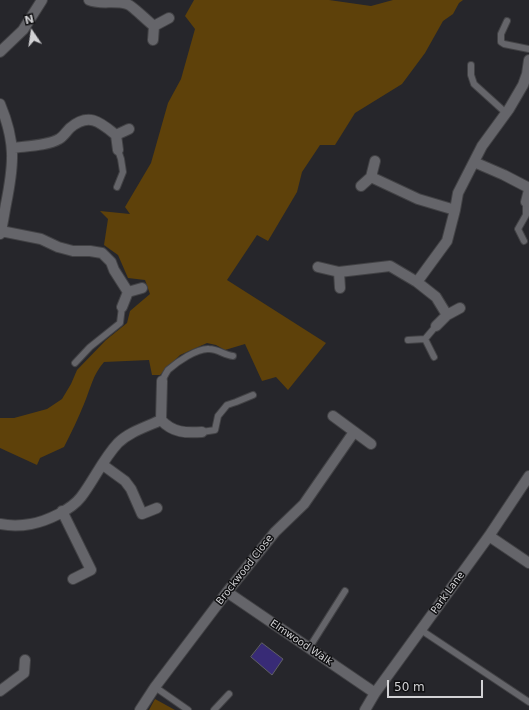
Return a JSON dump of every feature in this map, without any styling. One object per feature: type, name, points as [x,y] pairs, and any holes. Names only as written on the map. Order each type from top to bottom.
[{"type":"street","points":[[0,52],[23,30],[42,0]]},
{"type":"street","points":[[89,0],[94,3],[112,2],[128,4],[154,26]]},
{"type":"street","points":[[154,26],[169,18]]},
{"type":"street","points":[[153,40],[154,26]]},
{"type":"street","points":[[417,282],[447,241],[458,193],[482,146],[506,113],[527,78],[529,60]]},
{"type":"street","points":[[0,104],[10,131],[12,148],[12,167],[0,232],[41,239],[58,248],[73,251],[102,253],[111,262],[114,270],[128,292]]},
{"type":"street","points":[[12,148],[46,143],[59,139],[70,128],[79,122],[90,120],[100,121],[116,135],[118,150]]},
{"type":"street","points":[[116,135],[129,129]]},
{"type":"street","points":[[361,186],[371,177],[375,161]]},
{"type":"street","points":[[474,162],[504,175],[529,189],[526,202]]},
{"type":"street","points":[[371,177],[418,199],[455,210]]},
{"type":"street","points":[[318,267],[339,272],[390,266],[417,282],[436,297],[447,315]]},
{"type":"street","points":[[339,272],[340,288]]},
{"type":"street","points":[[128,292],[142,288]]},
{"type":"street","points":[[122,307],[128,292]]},
{"type":"street","points":[[436,326],[447,315],[460,308]]},
{"type":"street","points":[[162,381],[161,420],[168,427],[177,430],[189,433],[202,432]]},
{"type":"street","points":[[333,416],[371,444]]},
{"type":"street","points":[[0,524],[14,526],[31,524],[46,519],[73,505],[81,497],[111,452],[127,436],[161,420]]},
{"type":"street","name":"Brockwood Close","points":[[140,710],[155,687],[227,592],[275,532],[304,504],[354,432]]},
{"type":"street","points":[[103,465],[125,481],[131,489],[142,514],[157,508]]},
{"type":"street","name":"Park Lane","points":[[365,710],[489,536],[529,476]]},
{"type":"street","points":[[62,511],[91,570],[73,579]]},
{"type":"street","points":[[489,536],[529,563]]},
{"type":"street","name":"Elmwood Walk","points":[[227,592],[376,693]]},
{"type":"street","points":[[0,691],[24,673],[26,660]]},
{"type":"lane","points":[[507,21],[501,34],[502,42],[504,44],[529,49]]},
{"type":"lane","points":[[471,65],[471,75],[474,84],[506,113]]},
{"type":"lane","points":[[117,187],[123,172],[118,150]]},
{"type":"lane","points":[[524,241],[518,229],[526,216],[526,202]]},
{"type":"lane","points":[[75,363],[90,347],[120,323],[122,307]]},
{"type":"lane","points":[[408,340],[425,339],[436,326]]},
{"type":"lane","points":[[425,339],[434,357]]},
{"type":"lane","points":[[162,381],[168,371],[182,359],[200,350],[218,350],[225,355],[233,356]]},
{"type":"lane","points":[[202,432],[215,430],[218,416],[227,405],[252,395]]},
{"type":"lane","points":[[309,648],[345,591]]},
{"type":"lane","points":[[421,630],[529,702]]},
{"type":"lane","points":[[155,687],[188,710]]},
{"type":"lane","points":[[214,710],[229,694]]},
{"type":"shaded area","points":[[194,0],[329,0],[371,6],[393,0],[463,0],[459,3],[453,14],[443,21],[425,53],[402,84],[355,113],[335,145],[320,145],[302,172],[297,192],[268,241],[257,235],[227,280],[326,343],[288,390],[276,377],[262,381],[245,344],[225,350],[216,345],[207,343],[180,355],[160,375],[152,375],[149,360],[104,362],[94,377],[64,447],[40,458],[37,465],[0,448],[0,418],[14,418],[47,409],[62,399],[77,370],[106,340],[127,323],[130,311],[150,294],[145,280],[128,278],[118,255],[104,245],[108,219],[100,211],[130,214],[125,207],[151,163],[168,103],[181,79],[195,29],[185,16]]},
{"type":"shaded area","points":[[155,699],[175,710],[149,710]]},
{"type":"building","points":[[262,643],[283,659],[272,675],[251,657]]}]
